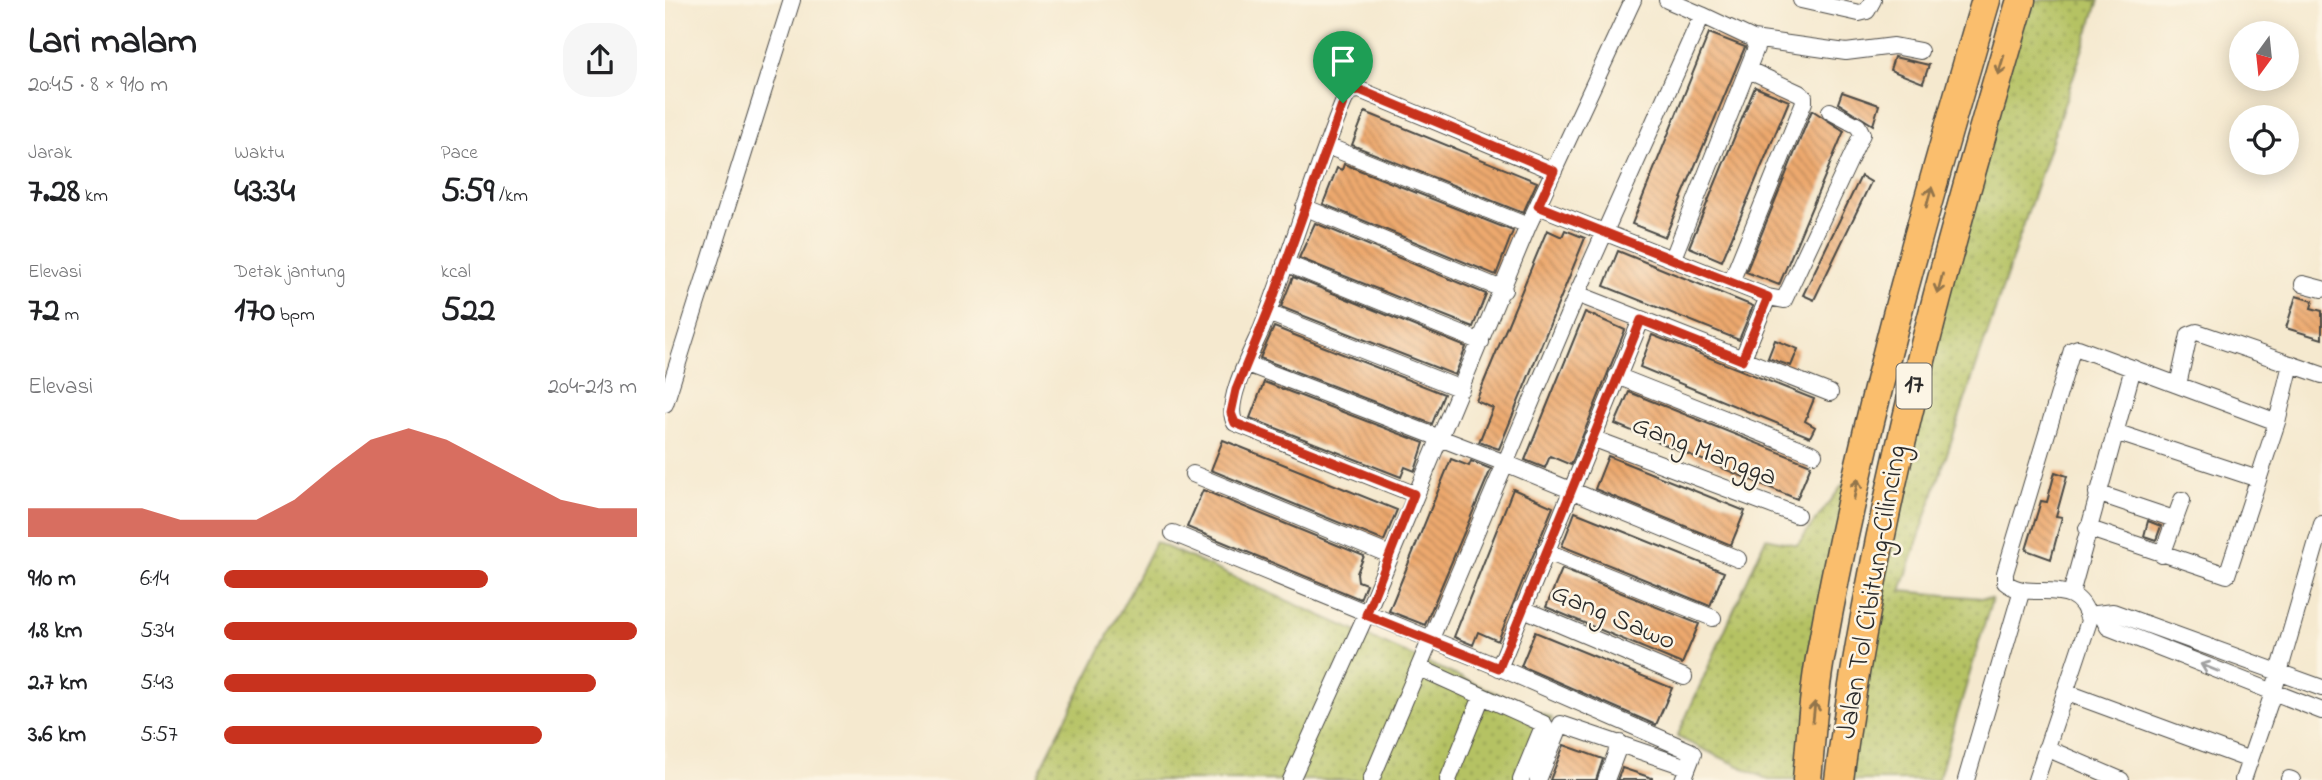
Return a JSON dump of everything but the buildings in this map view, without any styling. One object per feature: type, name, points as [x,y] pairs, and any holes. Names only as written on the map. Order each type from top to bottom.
[{"type":"highway","name":"Jalan Tol Cibitung–Cilincing","points":[[1807,780],[1820,655],[1872,417],[1930,190],[1986,0]]},
{"type":"highway","name":"Jalan Tol Cibitung–Cilincing","points":[[1839,780],[1855,662],[1904,424],[1964,190],[2021,0]]},
{"type":"street","points":[[665,404],[792,0]]},
{"type":"street","points":[[1291,780],[1366,615],[1414,494],[1504,290],[1528,226],[1633,0]]},
{"type":"street","points":[[1667,0],[1753,39],[1846,52],[1894,46],[1920,51]]},
{"type":"street","points":[[1802,0],[1863,13],[1869,9],[1873,0]]},
{"type":"street","points":[[1371,780],[1577,293],[1607,232],[1702,15]]},
{"type":"street","points":[[1673,258],[1749,70],[1756,48],[1753,39]]},
{"type":"street","points":[[1731,282],[1804,102],[1799,93],[1749,70]]},
{"type":"street","points":[[1414,494],[1235,423],[1231,407],[1268,313],[1346,96],[1353,89],[1360,90],[1554,171]]},
{"type":"street","points":[[1538,206],[1768,297],[1779,300],[1787,298],[1862,134],[1858,126],[1830,111]]},
{"type":"street","points":[[1327,146],[1528,226]]},
{"type":"street","points":[[1304,208],[1504,290]]},
{"type":"street","points":[[1285,264],[1481,342]]},
{"type":"street","points":[[2303,284],[2322,289]]},
{"type":"street","points":[[1577,293],[1830,393]]},
{"type":"street","points":[[1742,360],[1768,297]]},
{"type":"street","points":[[1268,313],[1461,389]]},
{"type":"street","points":[[1499,668],[1521,608],[1641,320]]},
{"type":"street","points":[[2178,385],[2189,335],[2193,332],[2322,375]]},
{"type":"street","points":[[2277,422],[2078,348],[2070,354],[2005,573],[2005,582],[2021,593],[2047,590],[2071,594],[2108,627],[2322,711]]},
{"type":"street","points":[[1247,364],[1505,463],[1738,559]]},
{"type":"street","points":[[2087,528],[2227,575],[2277,422],[2291,365]]},
{"type":"street","points":[[2071,594],[2133,368]]},
{"type":"street","points":[[1617,376],[1814,454]]},
{"type":"street","points":[[2115,432],[2258,479]]},
{"type":"street","name":"Gang Mangga","points":[[1592,438],[1797,515]]},
{"type":"street","points":[[1193,474],[1390,555]]},
{"type":"street","points":[[2097,493],[2174,519]]},
{"type":"street","points":[[2162,555],[2182,500]]},
{"type":"street","points":[[2243,780],[2273,694],[2322,524]]},
{"type":"street","points":[[1173,533],[1366,615],[1431,639],[1693,754],[1685,773],[1620,743],[1561,724],[1538,780]]},
{"type":"street","points":[[1545,551],[1713,618]]},
{"type":"street","points":[[1966,780],[2021,593]]},
{"type":"street","name":"Gang Sawo","points":[[1521,608],[1684,677]]},
{"type":"street","points":[[2094,615],[2113,612],[2322,688]]},
{"type":"street","points":[[2036,780],[2094,615]]},
{"type":"street","points":[[1420,668],[1544,724],[1521,780]]},
{"type":"street","points":[[2065,692],[2251,760]]},
{"type":"street","points":[[1448,780],[1482,696]]},
{"type":"street","points":[[1606,780],[1620,743]]},
{"type":"street","points":[[2046,748],[2121,780]]},
{"type":"green space","points":[[2021,0],[2099,0],[1901,591],[1992,599],[1938,780],[1839,780],[1855,662]]},
{"type":"green space","points":[[1863,458],[1807,780],[1769,780],[1677,737],[1766,538],[1797,545]]},
{"type":"green space","points":[[1155,542],[1552,718],[1528,780],[1035,780]]},
{"type":"route","points":[[1353,89],[1360,90],[1554,171],[1538,206],[1768,297],[1742,360],[1641,320],[1521,608],[1499,668],[1366,615],[1414,494],[1235,423],[1231,413],[1236,390],[1271,304],[1343,103],[1353,89]]}]
